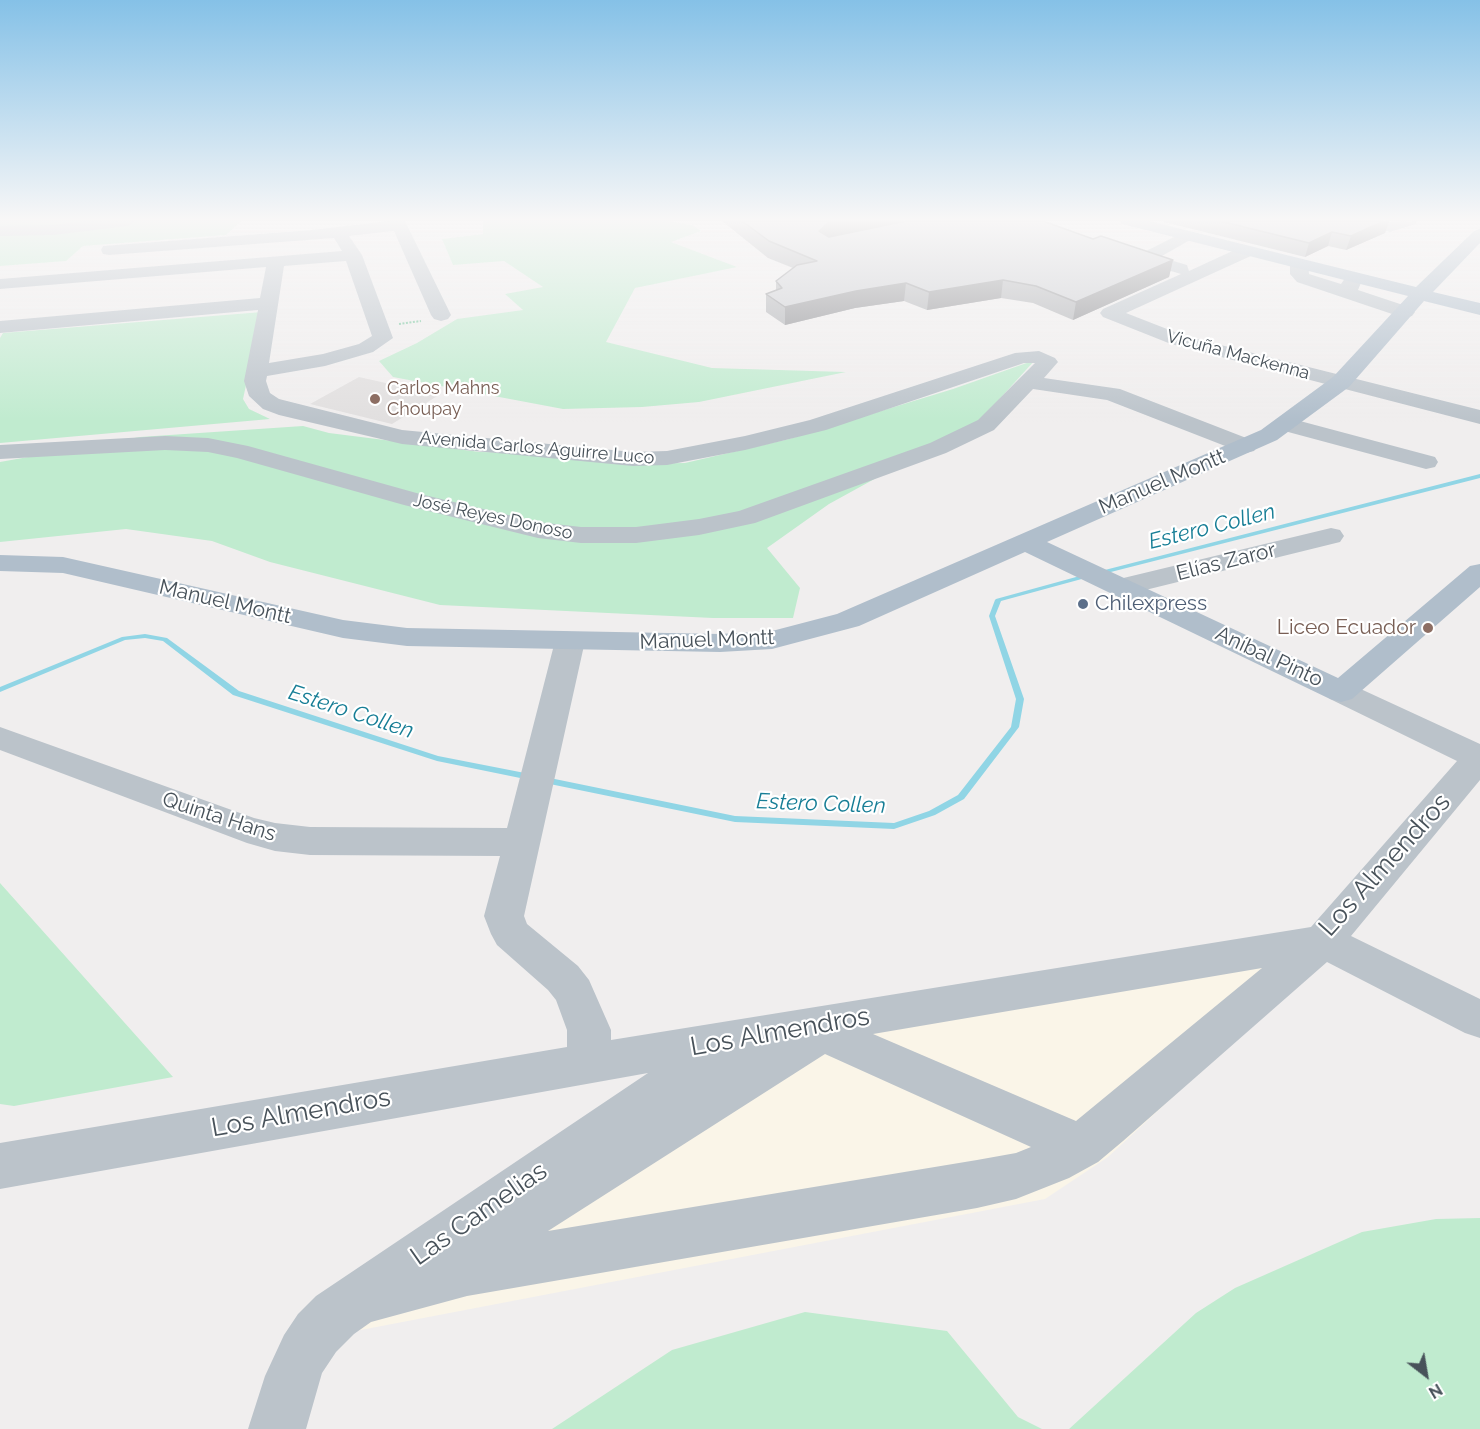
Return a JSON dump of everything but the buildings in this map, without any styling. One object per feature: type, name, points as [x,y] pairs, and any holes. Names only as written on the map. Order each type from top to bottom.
[{"type":"main road","points":[[1372,288],[1420,294],[1480,309]]},
{"type":"main road","name":"Manuel Montt","points":[[0,563],[46,563],[78,568],[374,634],[441,640],[738,643],[797,635],[848,620],[1269,435],[1341,382],[1425,288]]},
{"type":"main road","name":"Aníbal Pinto","points":[[1025,542],[1341,692]]},
{"type":"main road","points":[[1341,692],[1480,572]]},
{"type":"street","points":[[50,323],[69,288]]},
{"type":"street","points":[[128,316],[139,288]]},
{"type":"street","points":[[196,310],[202,288]]},
{"type":"street","name":"Avenida Carlos Aguirre Luco","points":[[272,288],[257,371],[256,391],[271,404],[374,432],[402,437],[645,459],[678,457],[772,437],[838,419],[1022,357],[1035,356],[1045,359],[1047,364],[1029,382]]},
{"type":"street","points":[[257,371],[315,363],[366,348],[383,338],[365,288]]},
{"type":"street","points":[[428,288],[441,315]]},
{"type":"street","name":"Vicuña Mackenna","points":[[1164,288],[1110,313],[1170,338],[1480,417]]},
{"type":"street","points":[[1353,288],[1359,298],[1405,312]]},
{"type":"street","points":[[0,327],[269,303]]},
{"type":"street","points":[[1029,382],[1112,394],[1246,446]]},
{"type":"street","name":"José Reyes Donoso","points":[[0,452],[165,443],[208,445],[518,526],[581,535],[628,535],[699,527],[746,517],[906,460],[986,425],[1029,382]]},
{"type":"street","points":[[1285,424],[1426,462]]},
{"type":"street","name":"Elías Zaror","points":[[1118,586],[1331,536]]},
{"type":"street","points":[[570,641],[505,907],[506,924],[511,934],[563,978],[574,992],[589,1030],[589,1063]]},
{"type":"street","name":"Aníbal Pinto","points":[[1341,692],[1480,758]]},
{"type":"street","name":"Quinta Hans","points":[[0,738],[247,830],[275,837],[310,840],[521,842]]},
{"type":"street","name":"Los Almendros","points":[[0,1166],[589,1063],[832,1027],[1323,941],[1480,758]]},
{"type":"street","points":[[354,1300],[466,1270],[1016,1176],[1052,1162],[1081,1146],[1323,941],[1480,1020]]},
{"type":"street","points":[[466,1270],[536,1208],[832,1027],[1081,1146]]},
{"type":"street","name":"Las Camelias","points":[[277,1429],[293,1376],[303,1354],[317,1333],[354,1300],[732,1041]]},
{"type":"path","points":[[380,326],[432,319],[441,315]]},
{"type":"shaded area","name":"Carlos Mahns Choupay","points":[[359,377],[439,395],[392,424],[310,404]]},
{"type":"shaded area","points":[[1324,957],[1108,1157],[1045,1199],[298,1342],[702,1043]]},
{"type":"green space","points":[[539,288],[637,288],[606,342],[712,368],[846,372],[699,402],[642,407],[563,409],[393,377],[379,361],[417,343],[457,319],[523,310],[505,294]]},
{"type":"green space","points":[[262,312],[243,399],[249,409],[270,419],[0,443],[0,338],[3,333]]},
{"type":"green space","points":[[1035,360],[966,436],[889,471],[829,504],[767,548],[800,588],[793,618],[713,618],[440,605],[270,562],[212,541],[126,529],[0,542],[0,462],[140,437],[303,426],[329,433],[480,452],[531,453],[620,464],[685,463],[789,439],[953,389]]},
{"type":"green space","points":[[0,883],[173,1077],[14,1106],[0,1104]]},
{"type":"green space","points":[[1480,1218],[1480,1429],[1069,1429],[1196,1313],[1235,1288],[1362,1232],[1436,1219]]},
{"type":"green space","points":[[805,1312],[947,1331],[1018,1417],[1042,1429],[552,1429],[672,1350]]},
{"type":"waterway","name":"Estero Collen","points":[[1099,573],[1480,476]]},
{"type":"waterway","name":"Estero Collen","points":[[545,780],[735,819],[894,826],[932,813],[961,797],[1015,727],[1020,699],[992,616],[998,600],[1087,576]]},
{"type":"waterway","name":"Estero Collen","points":[[0,690],[124,638],[145,636],[165,639],[236,693],[437,758],[530,777]]},
{"type":"place","name":"Carlos Mahns Choupay","points":[[375,399]]},
{"type":"place","name":"Chilexpress","points":[[1083,604]]},
{"type":"place","name":"Liceo Ecuador","points":[[1428,628]]}]
